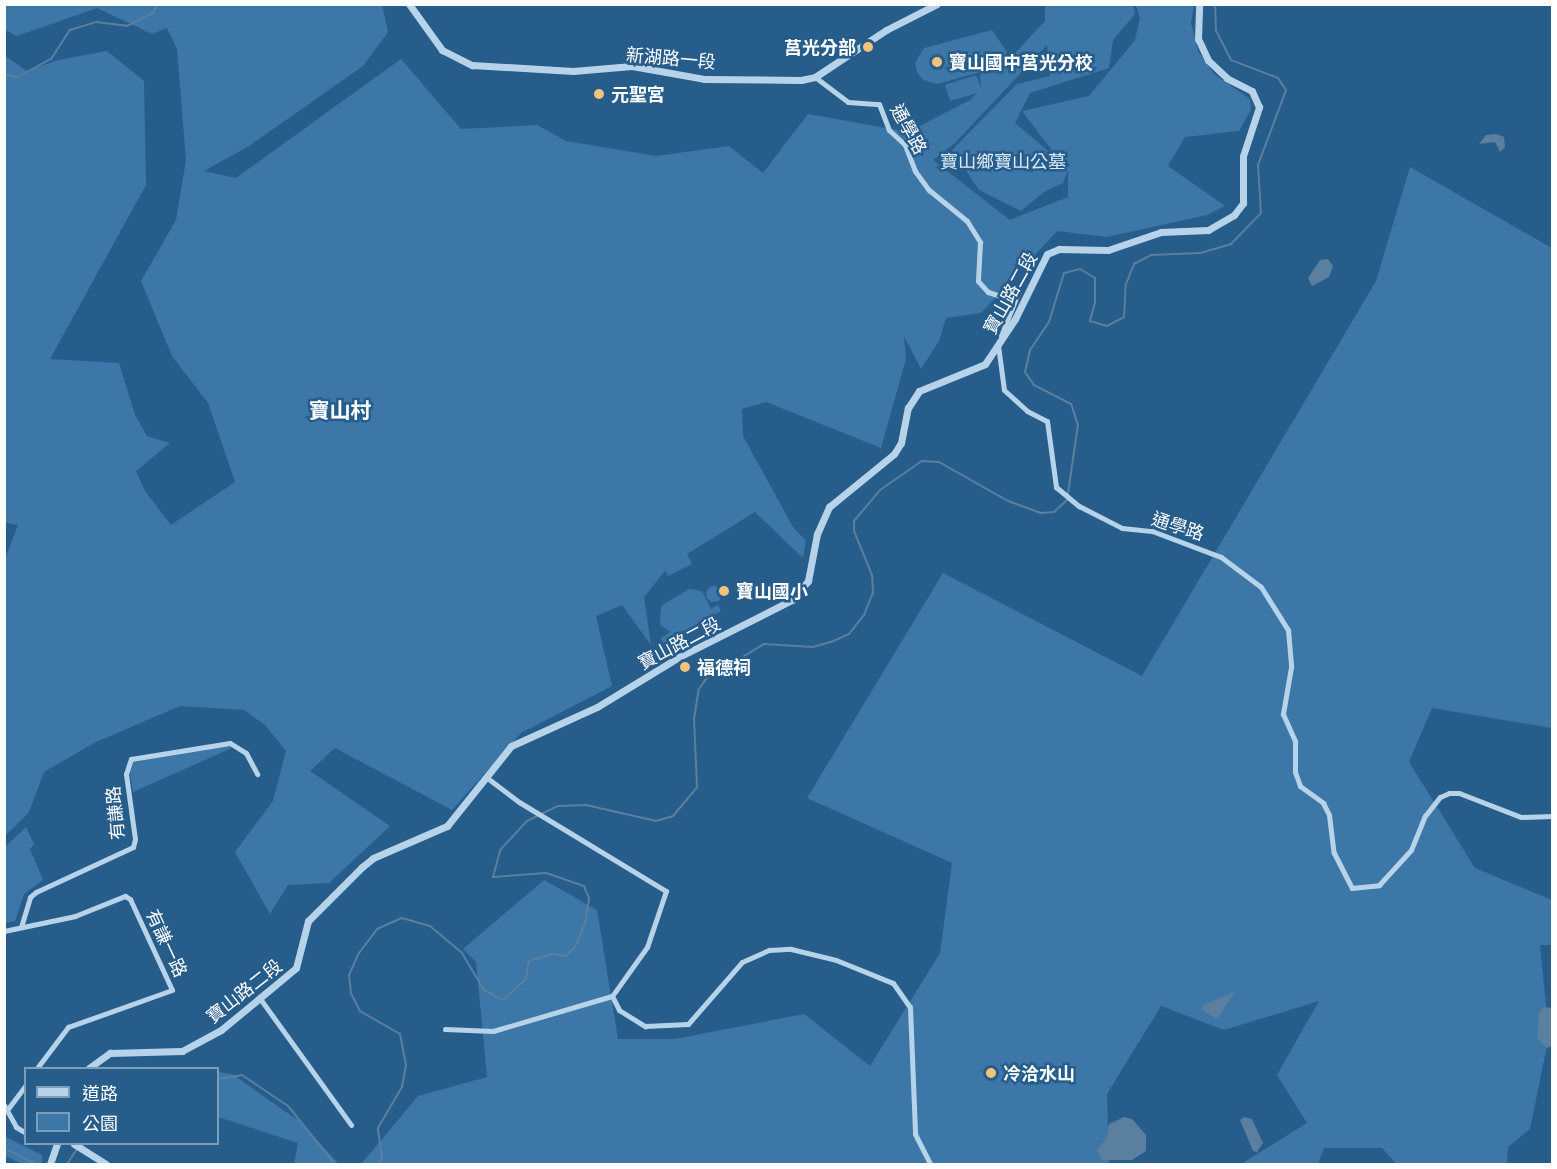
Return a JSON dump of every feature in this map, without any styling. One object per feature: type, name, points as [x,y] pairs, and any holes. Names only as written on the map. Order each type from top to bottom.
[{"type":"street","name":"新湖路一段","points":[[409,4],[442,50],[472,65],[573,71],[632,66],[704,80],[815,77]]},
{"type":"street","points":[[815,77],[886,30],[938,4]]},
{"type":"street","name":"寶山路二段","points":[[90,1067],[110,1053],[187,1049],[261,1000],[296,968],[311,917],[373,858],[447,826],[511,746],[597,707],[679,657],[792,600],[808,581],[817,534],[830,507],[894,454],[913,398],[919,391],[985,364],[997,348],[1040,264],[1051,252],[1108,250],[1161,232],[1208,230],[1223,224],[1243,203],[1243,156],[1259,114],[1258,98],[1208,60],[1198,39],[1199,4]]},
{"type":"street","name":"通學路","points":[[815,77],[848,102],[879,104],[889,130],[905,145],[922,181],[968,220],[980,242],[978,281],[988,292],[1003,297],[1018,293],[997,348],[1004,390],[1027,411],[1047,421],[1056,487],[1071,499],[1122,528],[1152,531],[1221,557],[1261,587],[1288,630],[1292,667],[1283,714],[1295,741],[1295,772],[1300,786],[1323,803],[1329,815],[1334,853],[1352,888],[1379,885],[1411,850],[1425,816],[1440,797],[1449,793],[1459,793],[1521,817],[1552,816]]},
{"type":"street","name":"有謙路","points":[[21,927],[30,897],[36,892],[133,847],[135,839],[126,774],[131,759],[230,743],[246,753],[257,774]]},
{"type":"street","points":[[445,1029],[493,1031],[612,996],[647,946],[666,891],[519,802],[486,777]]},
{"type":"street","name":"有謙一路","points":[[21,927],[75,916],[125,896],[130,899],[172,990],[68,1027],[38,1067]]},
{"type":"street","points":[[4,931],[21,927]]},
{"type":"street","points":[[612,996],[619,1010],[645,1026],[688,1024],[742,962],[769,950],[791,949],[836,960],[893,983],[910,1007],[915,1134],[930,1164]]},
{"type":"street","points":[[261,1000],[351,1125]]},
{"type":"street","points":[[24,1087],[6,1108],[16,1127],[24,1132]]},
{"type":"street","points":[[51,1163],[54,1145]]},
{"type":"street","points":[[77,1145],[106,1164]]},
{"type":"green space","name":"寶山鄉寶山公墓","points":[[5,5],[382,5],[388,32],[363,66],[249,146],[204,171],[236,178],[401,59],[461,129],[537,125],[566,141],[656,156],[729,146],[763,173],[808,114],[908,132],[970,100],[977,93],[950,101],[945,85],[976,75],[981,88],[980,74],[1001,68],[1045,21],[1045,5],[1133,5],[1135,14],[1113,40],[1109,68],[1030,93],[1015,123],[1061,162],[1022,111],[1089,96],[1135,40],[1140,18],[1136,5],[1194,5],[1191,23],[1198,51],[1214,74],[1250,99],[1251,110],[1239,131],[1185,137],[1168,166],[1225,206],[1207,215],[1107,237],[1057,231],[981,313],[946,318],[939,341],[921,369],[904,336],[906,359],[881,448],[766,402],[742,409],[743,436],[793,527],[806,541],[803,558],[755,512],[687,554],[692,564],[668,576],[665,571],[644,597],[651,645],[622,605],[596,616],[612,686],[521,733],[452,810],[335,748],[310,771],[390,826],[329,883],[288,885],[270,914],[235,852],[273,801],[286,751],[265,725],[244,710],[180,706],[94,743],[44,772],[29,812],[5,836],[4,562],[18,525],[4,522],[5,56],[27,71],[58,60],[107,51],[144,81],[146,185],[50,359],[119,363],[135,415],[147,436],[170,443],[136,471],[145,491],[171,525],[235,482],[208,403],[172,356],[141,281],[176,220],[186,160],[177,49],[167,28],[152,34],[97,8],[17,36],[5,30]],"holes":[[[1047,45],[1050,76],[1017,84],[952,150],[979,190],[1021,211],[1044,192],[1063,183],[1068,170],[1068,197],[1010,220],[933,160],[955,143]]]},
{"type":"green space","points":[[992,30],[1007,52],[995,68],[937,84],[923,80],[917,72],[915,63],[924,48]]},
{"type":"green space","points":[[1410,167],[1552,248],[1552,728],[1432,708],[1409,762],[1475,868],[1552,900],[1552,945],[1540,945],[1549,1036],[1530,1129],[1508,1147],[1507,1164],[1396,1164],[1382,1148],[1324,1148],[1318,1164],[1241,1164],[1307,1123],[1277,1075],[1319,1001],[1224,1030],[1161,1006],[1107,1094],[1109,1164],[361,1164],[418,1096],[487,1077],[476,962],[463,949],[544,880],[597,910],[618,1039],[675,1039],[804,1014],[870,1066],[940,953],[952,863],[807,798],[943,573],[1142,676],[1376,281]]},
{"type":"green space","points":[[714,586],[720,588],[722,594],[720,600],[714,602],[708,600],[706,594],[708,588]]},
{"type":"green space","points":[[689,589],[702,591],[711,609],[718,605],[721,611],[663,643],[661,638],[671,632],[660,625],[661,606]]},
{"type":"green space","points":[[218,746],[234,747],[133,792],[129,766],[139,758]]},
{"type":"green space","points":[[26,827],[34,844],[30,849],[43,880],[24,894],[15,921],[5,923],[5,847]]},
{"type":"green space","points":[[219,1072],[232,1074],[299,1121],[339,1164],[294,1164],[298,1143],[219,1117]]},
{"type":"green space","points":[[4,1136],[42,1155],[42,1164],[22,1164],[5,1156]]},
{"type":"shaded area","points":[[1496,134],[1504,137],[1505,147],[1500,152],[1495,142],[1479,144],[1486,135]]},
{"type":"shaded area","points":[[1328,259],[1333,266],[1329,277],[1312,286],[1308,278],[1320,260]]},
{"type":"shaded area","points":[[1235,992],[1217,1019],[1202,1010],[1203,1005]]},
{"type":"shaded area","points":[[1544,1007],[1552,1008],[1552,1046],[1547,1048],[1537,1038],[1539,1013]]},
{"type":"shaded area","points":[[1124,1117],[1132,1119],[1146,1135],[1146,1151],[1132,1160],[1102,1160],[1097,1151],[1107,1137],[1109,1124]]},
{"type":"shaded area","points":[[1244,1117],[1252,1119],[1263,1143],[1257,1152],[1253,1151],[1240,1120]]},
{"type":"waterway","points":[[4,74],[18,77],[51,59],[70,30],[96,22],[127,26],[153,13],[158,4]]},
{"type":"waterway","points":[[377,1164],[382,1158],[378,1128],[402,1087],[406,1065],[400,1034],[360,1011],[351,993],[349,975],[359,953],[377,929],[402,918],[430,926],[462,953],[484,990],[503,1000],[526,979],[529,961],[552,954],[566,956],[575,947],[585,924],[589,898],[584,886],[546,873],[493,877],[500,850],[527,821],[558,806],[586,805],[656,821],[673,816],[697,787],[694,719],[699,689],[706,679],[764,644],[813,647],[831,642],[849,634],[864,615],[873,593],[872,575],[854,531],[854,521],[880,490],[922,461],[939,462],[1008,501],[1041,513],[1054,512],[1067,500],[1078,425],[1071,404],[1034,385],[1025,372],[1030,350],[1049,322],[1064,273],[1080,269],[1095,278],[1095,303],[1090,321],[1107,326],[1124,317],[1126,284],[1134,264],[1151,255],[1200,253],[1231,244],[1261,213],[1258,165],[1286,90],[1278,78],[1231,60],[1216,31],[1215,4]]},
{"type":"waterway","points":[[219,1079],[242,1075],[288,1106],[335,1164]]},
{"type":"waterway","points":[[4,1148],[35,1164]]},
{"type":"waterway","points":[[67,1164],[77,1149]]},
{"type":"place","name":"莒光分部","points":[[868,47]]},
{"type":"place","name":"寶山國中莒光分校","points":[[937,62]]},
{"type":"place","name":"元聖宮","points":[[599,94]]},
{"type":"place","name":"寶山國小","points":[[724,591]]},
{"type":"place","name":"福德祠","points":[[685,667]]},
{"type":"place","name":"冷洽水山","points":[[991,1073]]},
{"type":"district","name":"寶山村","points":[[340,410]]}]
